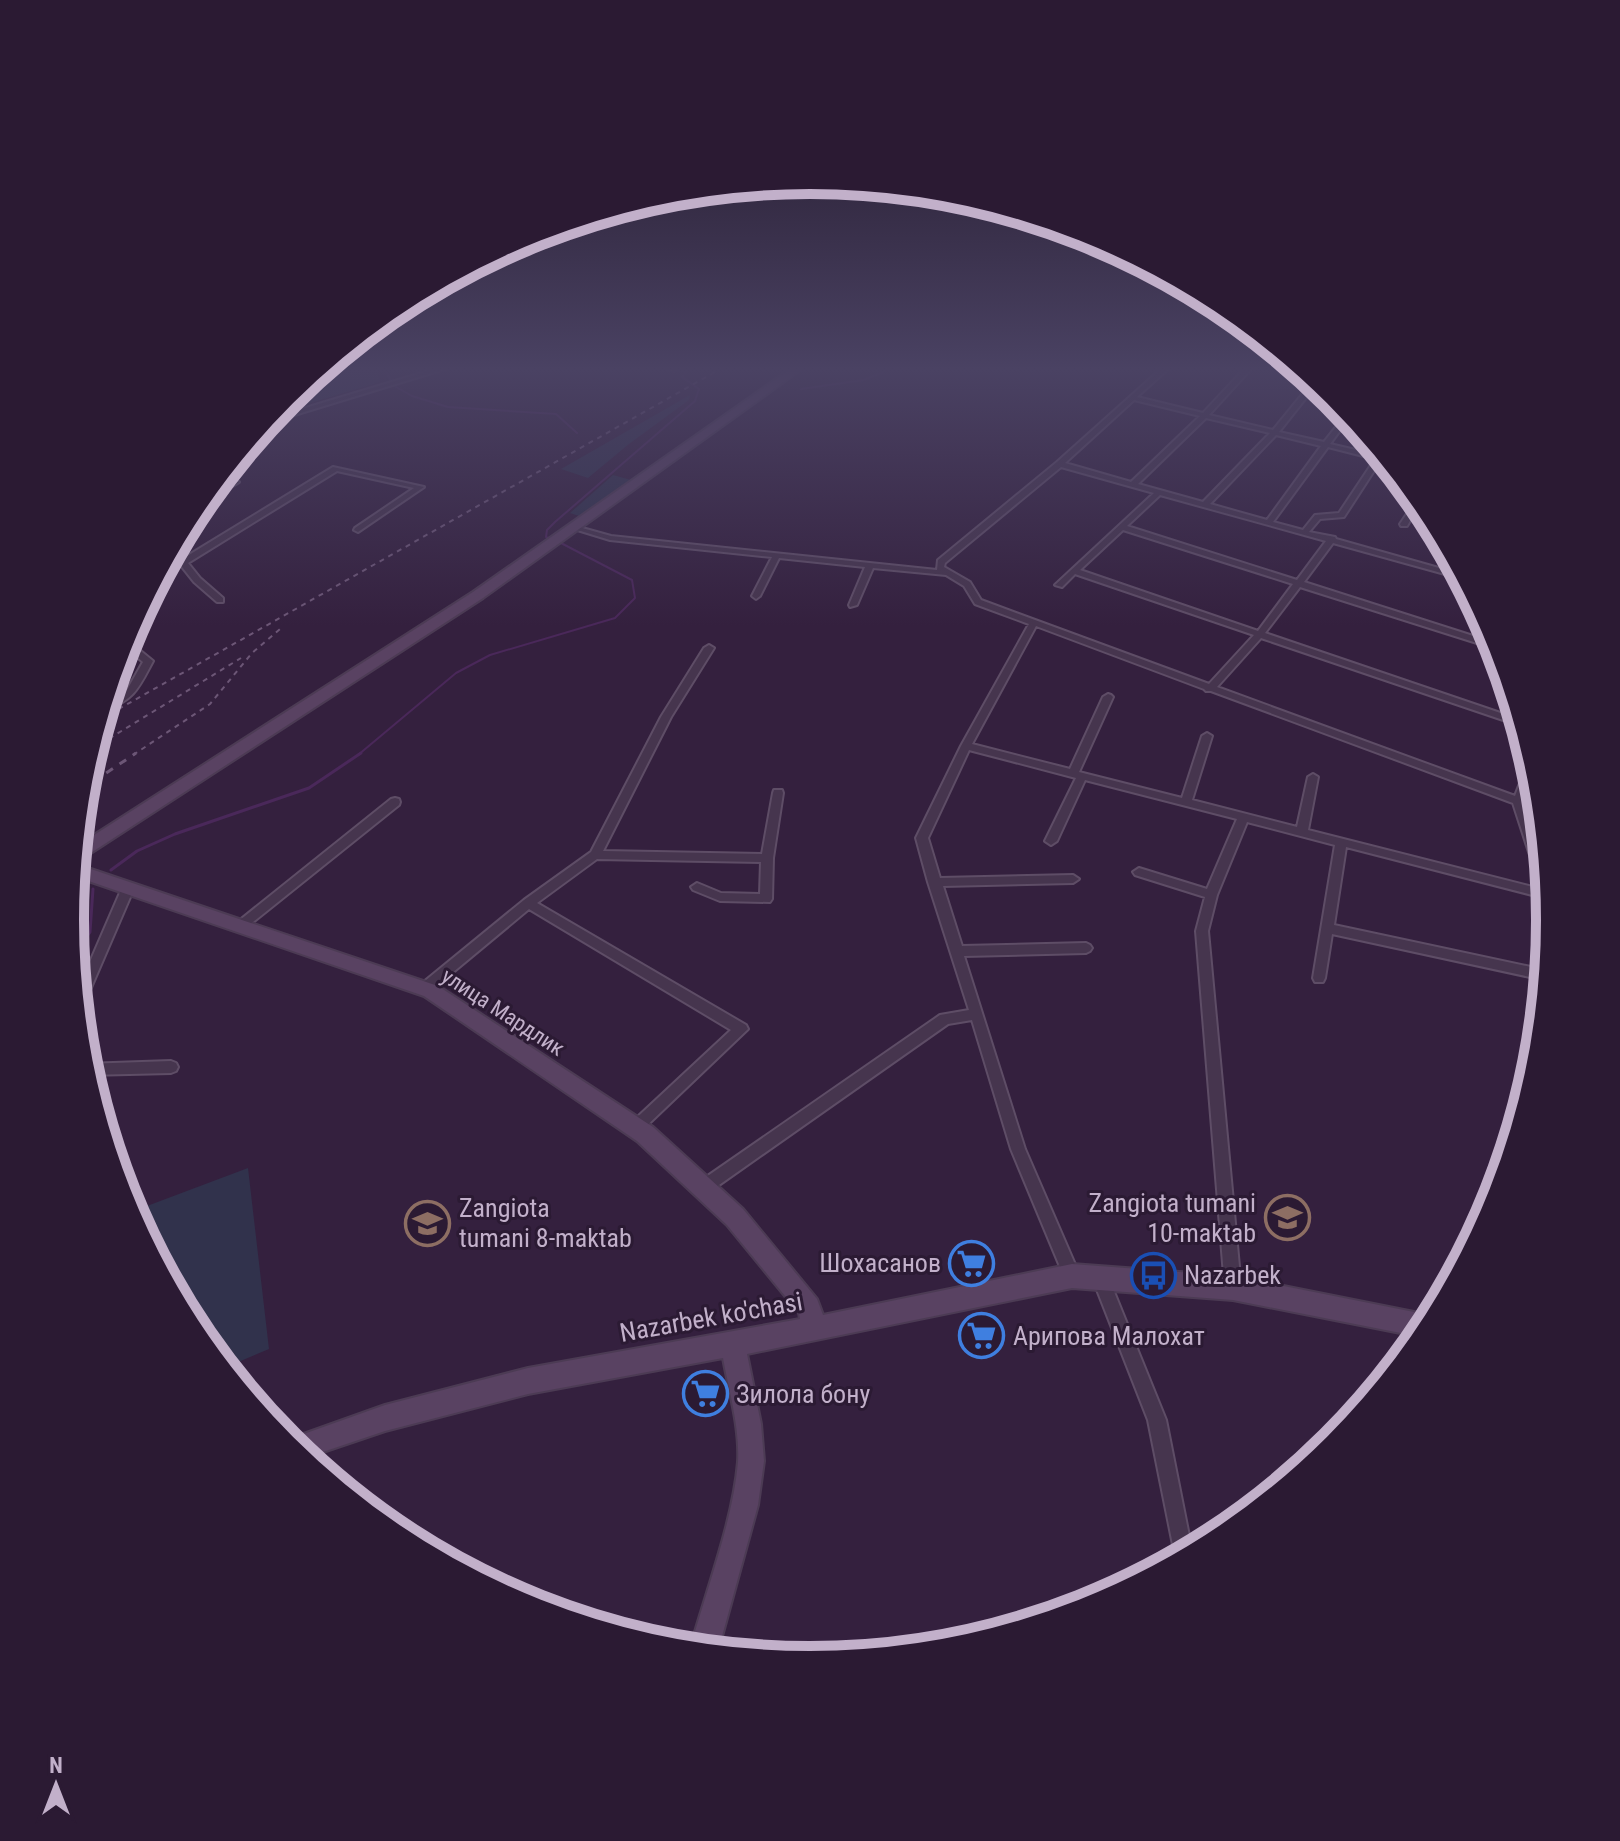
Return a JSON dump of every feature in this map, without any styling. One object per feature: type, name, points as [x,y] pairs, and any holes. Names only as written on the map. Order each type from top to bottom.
[{"type":"main road","points":[[88,847],[414,638],[549,547],[679,454]]},
{"type":"main road","name":"улица Мардлик","points":[[86,874],[424,989],[635,1128],[704,1187],[735,1217],[809,1307],[815,1329]]},
{"type":"main road","name":"Nazarbek ko'chasi","points":[[308,1444],[385,1418],[528,1381],[815,1329],[1072,1276],[1233,1288],[1414,1323]]},
{"type":"main road","points":[[707,1639],[744,1505],[751,1461],[748,1424],[733,1344]]},
{"type":"street","points":[[944,573],[940,568],[941,562],[1071,454]]},
{"type":"street","points":[[1133,484],[1164,454]]},
{"type":"street","points":[[1205,504],[1254,454]]},
{"type":"street","points":[[1269,522],[1321,454]]},
{"type":"street","points":[[1060,464],[1447,573]]},
{"type":"street","points":[[1305,532],[1318,517],[1341,515],[1375,466]]},
{"type":"street","points":[[184,562],[336,469],[420,487],[358,530]]},
{"type":"street","points":[[229,485],[235,482]]},
{"type":"street","points":[[1059,585],[1160,491]]},
{"type":"street","points":[[1404,524],[1411,513]]},
{"type":"street","points":[[1122,527],[1480,641]]},
{"type":"street","points":[[570,532],[944,573],[967,584],[978,602],[1518,801]]},
{"type":"street","points":[[1209,689],[1260,634],[1332,539]]},
{"type":"street","points":[[756,596],[777,555]]},
{"type":"street","points":[[180,558],[197,580],[220,600]]},
{"type":"street","points":[[853,605],[870,565]]},
{"type":"street","points":[[1074,571],[1507,718]]},
{"type":"street","points":[[1034,622],[966,746],[922,838],[1018,1149],[1072,1276]]},
{"type":"street","points":[[424,989],[528,903],[595,855],[666,717],[709,648]]},
{"type":"street","points":[[120,698],[131,692],[148,661],[136,651]]},
{"type":"street","points":[[1051,841],[1108,697]]},
{"type":"street","points":[[1186,802],[1207,736]]},
{"type":"street","points":[[966,746],[1535,892]]},
{"type":"street","points":[[1302,832],[1313,777]]},
{"type":"street","points":[[1523,787],[1518,801],[1530,831]]},
{"type":"street","points":[[697,887],[720,897],[766,899],[767,858],[778,793]]},
{"type":"street","points":[[239,927],[395,802]]},
{"type":"street","points":[[1233,1288],[1202,931],[1211,895],[1243,817]]},
{"type":"street","points":[[1319,978],[1341,841]]},
{"type":"street","points":[[595,855],[767,858]]},
{"type":"street","points":[[1139,872],[1211,895]]},
{"type":"street","points":[[934,882],[1073,879]]},
{"type":"street","points":[[87,983],[128,888]]},
{"type":"street","points":[[528,903],[741,1029],[635,1128]]},
{"type":"street","points":[[1327,928],[1534,973]]},
{"type":"street","points":[[956,951],[1086,948]]},
{"type":"street","points":[[704,1187],[945,1019],[975,1014]]},
{"type":"street","points":[[100,1069],[171,1067]]},
{"type":"street","points":[[1100,1277],[1157,1420],[1182,1544]]},
{"type":"shaded area","points":[[587,454],[617,454],[588,478],[561,469]]},
{"type":"shaded area","points":[[613,475],[631,480],[579,516],[570,513]]},
{"type":"shaded area","points":[[248,1168],[269,1349],[235,1363],[181,1283],[143,1207]]},
{"type":"waterway","points":[[552,539],[546,537],[547,530],[634,454]]},
{"type":"waterway","points":[[358,755],[456,673],[490,655],[615,618],[635,598],[632,580],[559,542]]},
{"type":"waterway","points":[[111,870],[137,851],[175,834],[309,788],[361,753]]},
{"type":"waterway","points":[[85,939],[90,932],[93,889]]},
{"type":"railway","points":[[116,711],[570,454]]},
{"type":"railway","points":[[135,754],[210,704],[252,653],[280,629]]},
{"type":"railway","points":[[107,740],[241,658]]},
{"type":"railway","points":[[98,779],[135,754]]},
{"type":"place","name":"Zangiota tumani 10-maktab","points":[[1287,1218]]},
{"type":"place","name":"Zangiota tumani 8-maktab","points":[[428,1223]]},
{"type":"place","name":"Шохасанов","points":[[972,1263]]},
{"type":"place","name":"Nazarbek","points":[[1153,1275]]},
{"type":"place","name":"Арипова Малохат","points":[[982,1336]]},
{"type":"place","name":"Зилола бону","points":[[705,1394]]}]
